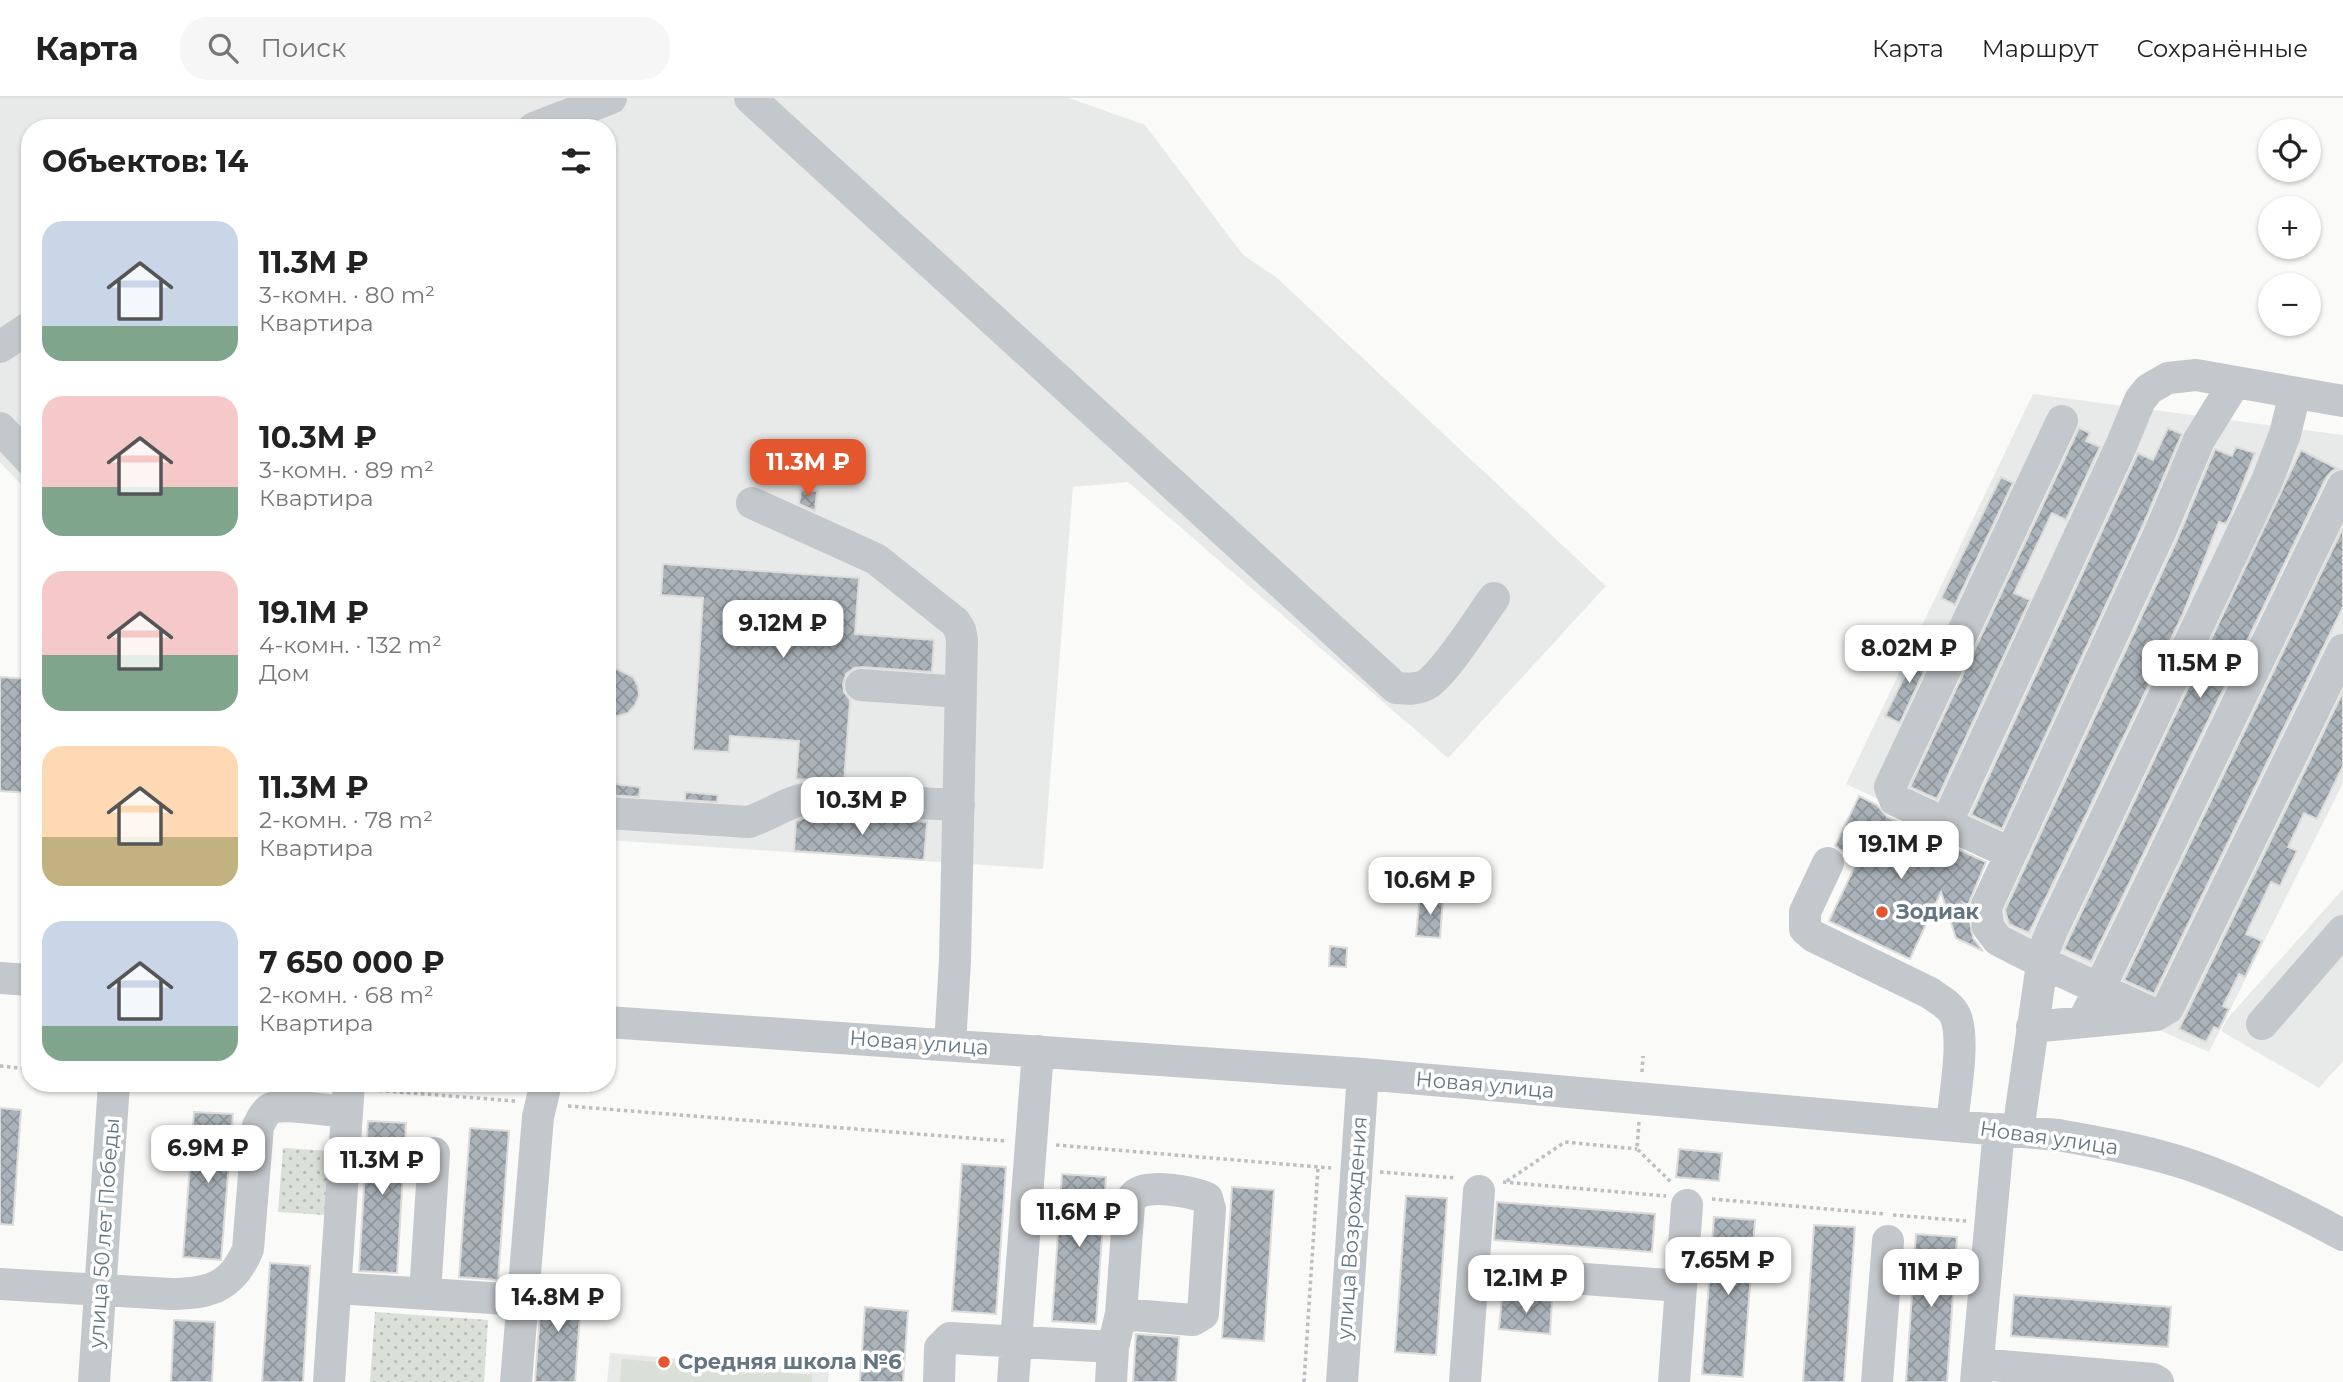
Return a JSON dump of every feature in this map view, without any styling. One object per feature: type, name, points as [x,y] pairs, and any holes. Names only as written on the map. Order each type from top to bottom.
[{"type":"street","points":[[557,119],[611,98]]},
{"type":"street","points":[[750,98],[1396,688],[1412,689],[1428,684],[1445,666],[1494,598]]},
{"type":"street","points":[[0,347],[21,333]]},
{"type":"street","points":[[1946,824],[2140,400],[2149,389],[2168,378],[2196,375],[2343,401]]},
{"type":"street","points":[[2156,1015],[1998,940],[1988,927],[1986,907],[2160,532],[2199,440],[2235,382]]},
{"type":"street","points":[[2158,1382],[2153,1379],[1977,1373],[1991,1223],[2008,1130],[2032,1027],[2041,962],[2053,928],[2267,481],[2285,434],[2295,393]]},
{"type":"street","points":[[2010,853],[1895,800],[1890,787],[2062,421]]},
{"type":"street","points":[[0,428],[21,450]]},
{"type":"street","points":[[2082,1022],[2343,486]]},
{"type":"street","points":[[752,503],[859,549],[876,559],[955,622],[960,630],[959,806],[950,1045]]},
{"type":"street","points":[[2032,1027],[2156,1015],[2168,1008],[2343,650]]},
{"type":"street","points":[[861,685],[961,692]]},
{"type":"street","points":[[616,814],[749,822],[796,800],[810,797],[959,806]]},
{"type":"street","points":[[1828,863],[1805,912],[1805,929],[1813,936],[1930,993],[1954,1014],[1959,1027],[1959,1044],[1952,1125]]},
{"type":"street","points":[[2262,1024],[2343,931]]},
{"type":"street","points":[[0,978],[21,979]]},
{"type":"street","name":"Новая улица","points":[[616,1023],[1363,1074],[2008,1130],[2102,1142],[2190,1165],[2288,1206],[2343,1235]]},
{"type":"street","points":[[1013,1382],[1038,1051]]},
{"type":"street","name":"улица Возрождения","points":[[1342,1382],[1363,1074]]},
{"type":"street","name":"улица 50 лет Победы","points":[[94,1382],[113,1092]]},
{"type":"street","points":[[516,1382],[543,1093]]},
{"type":"street","points":[[0,1284],[189,1294],[206,1291],[226,1281],[242,1264],[248,1249],[258,1126],[264,1115],[272,1108],[348,1095],[329,1382]]},
{"type":"street","points":[[425,1294],[434,1153]]},
{"type":"street","points":[[1465,1382],[1474,1271],[1486,1183]]},
{"type":"street","points":[[1111,1382],[1113,1347],[1121,1314],[1129,1204],[1135,1194],[1146,1189],[1192,1192],[1207,1198],[1210,1209],[1203,1314],[1193,1320],[1121,1314]]},
{"type":"street","points":[[1674,1382],[1684,1197]]},
{"type":"street","points":[[1877,1382],[1888,1241]]},
{"type":"street","points":[[1474,1271],[1681,1286]]},
{"type":"street","points":[[336,1288],[523,1300]]},
{"type":"street","points":[[939,1382],[940,1348],[950,1338],[1113,1347]]},
{"type":"path","points":[[1637,1149],[1643,1056]]},
{"type":"path","points":[[0,1066],[21,1068]]},
{"type":"path","points":[[348,1095],[543,1093],[1031,1143],[1991,1223]]},
{"type":"path","points":[[1486,1183],[1565,1142],[1637,1149],[1684,1197]]},
{"type":"path","points":[[1304,1382],[1318,1167]]},
{"type":"shaded area","points":[[0,98],[1069,98],[1145,125],[1243,255],[1277,278],[1606,586],[1448,758],[1128,482],[1073,487],[1043,869],[616,841],[616,119],[21,119],[21,484],[0,462]]},
{"type":"shaded area","points":[[2033,394],[2343,435],[2343,783],[2209,1052],[2006,963],[1976,910],[2001,856],[1846,784]]},
{"type":"shaded area","points":[[2343,889],[2343,1061],[2319,1088],[2221,1031],[2227,1019]]},
{"type":"shaded area","points":[[283,1148],[331,1151],[327,1215],[278,1212]]},
{"type":"shaded area","points":[[375,1312],[488,1320],[484,1382],[370,1382]]},
{"type":"shaded area","name":"Средняя школа №6","points":[[610,1353],[829,1371],[828,1382],[607,1382]]},
{"type":"shaded area","name":"Средняя школа №6","points":[[622,1359],[812,1375],[812,1382],[620,1382]]},
{"type":"building","points":[[2079,428],[2090,433],[2086,441],[2100,447],[2066,520],[2052,513],[2014,593],[2030,600],[1937,799],[1910,787]]},
{"type":"building","points":[[2168,428],[2182,434],[2143,525],[2002,829],[1971,815],[2138,453],[2153,460]]},
{"type":"building","points":[[2236,447],[2255,453],[2231,514],[2226,524],[2219,522],[2183,614],[2029,933],[2009,924],[2005,910],[2177,540],[2215,449],[2232,456]]},
{"type":"building","points":[[2301,450],[2338,469],[2326,478],[2091,962],[2064,949]]},
{"type":"building","points":[[2001,477],[2013,483],[1955,605],[1941,598]]},
{"type":"building","points":[[801,490],[817,491],[815,511],[799,504]]},
{"type":"building","points":[[2343,528],[2343,607],[2154,994],[2124,980]]},
{"type":"building","points":[[663,564],[859,578],[855,634],[934,640],[932,672],[862,667],[854,668],[846,674],[844,692],[850,700],[844,781],[796,779],[799,741],[730,736],[729,752],[693,750],[703,598],[661,595]]},
{"type":"building","points":[[1920,645],[1933,652],[1900,723],[1885,716]]},
{"type":"building","points":[[616,669],[633,677],[639,696],[628,713],[618,716],[616,716]]},
{"type":"building","points":[[0,677],[21,678],[21,792],[0,791]]},
{"type":"building","points":[[2343,692],[2343,766],[2317,819],[2304,813],[2288,847],[2297,851],[2280,886],[2271,882],[2246,934],[2262,941],[2245,977],[2239,974],[2223,1006],[2229,1009],[2219,1029],[2214,1027],[2206,1042],[2179,1029]]},
{"type":"building","points":[[616,784],[640,787],[639,797],[616,796]]},
{"type":"building","points":[[685,792],[718,795],[717,802],[685,800]]},
{"type":"building","points":[[1859,796],[1877,805],[1887,817],[1986,862],[1968,905],[1963,903],[1968,910],[1973,938],[1983,951],[1956,938],[1941,892],[1910,959],[1829,921],[1856,864],[1846,859],[1843,852],[1835,846]]},
{"type":"building","points":[[811,816],[927,822],[924,860],[794,851],[796,821]]},
{"type":"building","points":[[1420,895],[1443,897],[1440,938],[1416,936]]},
{"type":"building","points":[[1330,946],[1347,948],[1346,967],[1329,966]]},
{"type":"building","points":[[0,1108],[21,1110],[13,1225],[0,1224]]},
{"type":"building","points":[[194,1112],[233,1114],[221,1260],[183,1257]]},
{"type":"building","points":[[368,1121],[406,1123],[397,1273],[359,1271]]},
{"type":"building","points":[[470,1128],[509,1131],[498,1280],[459,1277]]},
{"type":"building","points":[[1679,1149],[1722,1153],[1719,1181],[1676,1177]]},
{"type":"building","points":[[962,1164],[1006,1167],[996,1314],[952,1311]]},
{"type":"building","points":[[1062,1174],[1106,1177],[1096,1324],[1052,1321]]},
{"type":"building","points":[[1232,1187],[1274,1190],[1264,1341],[1222,1338]]},
{"type":"building","points":[[1406,1196],[1447,1198],[1436,1355],[1395,1352]]},
{"type":"building","points":[[1497,1202],[1655,1214],[1652,1252],[1494,1240]]},
{"type":"building","points":[[1714,1217],[1755,1220],[1743,1377],[1702,1374]]},
{"type":"building","points":[[1814,1225],[1855,1227],[1844,1382],[1803,1382]]},
{"type":"building","points":[[1916,1234],[1957,1237],[1947,1382],[1906,1382]]},
{"type":"building","points":[[270,1263],[310,1266],[303,1382],[262,1382]]},
{"type":"building","points":[[542,1285],[582,1288],[575,1382],[535,1382]]},
{"type":"building","points":[[2014,1295],[2171,1307],[2168,1347],[2011,1336]]},
{"type":"building","points":[[1502,1297],[1552,1301],[1550,1334],[1499,1329]]},
{"type":"building","points":[[865,1307],[908,1311],[903,1382],[860,1382]]},
{"type":"building","points":[[174,1320],[215,1322],[212,1382],[171,1382]]},
{"type":"building","points":[[1136,1334],[1179,1337],[1176,1382],[1133,1382]]},
{"type":"place","name":"Зодиак","points":[[1882,912]]},
{"type":"place","name":"Средняя школа №6","points":[[664,1362]]}]
